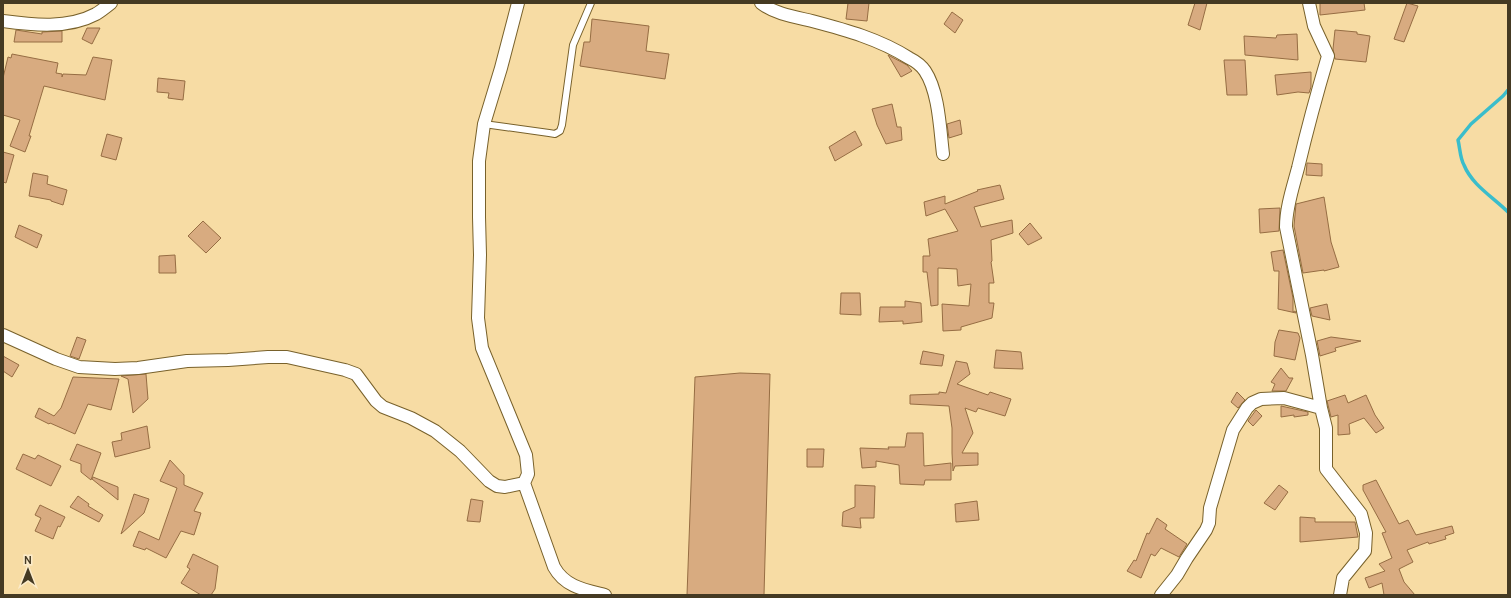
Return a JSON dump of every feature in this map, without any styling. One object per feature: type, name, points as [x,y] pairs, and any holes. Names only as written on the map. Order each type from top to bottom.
[{"type":"street","points":[[3,21],[36,25],[70,23],[96,14],[111,3]]},
{"type":"street","points":[[518,3],[484,124],[479,161],[478,217],[480,255],[478,318],[482,348],[526,455],[528,474],[524,483],[554,567],[558,574],[570,585],[606,595]]},
{"type":"street","points":[[761,3],[774,11],[843,29],[878,41],[894,48],[918,64],[925,71],[934,93],[944,154]]},
{"type":"street","points":[[1309,3],[1314,26],[1328,56],[1314,104],[1290,199],[1286,217],[1286,227],[1326,428],[1326,469],[1361,514],[1366,533],[1365,552],[1343,578],[1340,595]]},
{"type":"street","points":[[3,335],[56,359],[79,367],[123,369],[187,361],[287,357],[345,370],[356,374],[376,401],[383,407],[411,418],[435,431],[460,451],[497,486],[505,487],[524,483]]},
{"type":"street","points":[[1161,595],[1177,575],[1206,530],[1210,508],[1233,430],[1247,408],[1252,403],[1261,399],[1284,398],[1321,408]]},
{"type":"lane","points":[[484,124],[555,134],[560,131],[573,45],[591,3]]},
{"type":"building","points":[[848,3],[869,3],[867,21],[846,19]]},
{"type":"building","points":[[1195,3],[1207,3],[1200,30],[1188,25]]},
{"type":"building","points":[[1320,3],[1364,3],[1365,10],[1320,15]]},
{"type":"building","points":[[1407,3],[1418,6],[1404,42],[1394,39]]},
{"type":"building","points":[[952,12],[963,20],[955,33],[944,24]]},
{"type":"building","points":[[592,19],[649,26],[646,51],[669,54],[665,79],[580,66],[584,42],[590,42]]},
{"type":"building","points":[[87,28],[100,28],[92,44],[82,39]]},
{"type":"building","points":[[16,30],[42,34],[42,32],[62,31],[62,42],[14,42]]},
{"type":"building","points":[[1335,30],[1357,32],[1357,34],[1370,36],[1366,62],[1335,59],[1333,49]]},
{"type":"building","points":[[1297,34],[1298,60],[1245,55],[1244,36],[1276,38],[1277,35]]},
{"type":"building","points":[[12,54],[58,63],[56,73],[62,74],[62,77],[63,74],[86,75],[93,57],[112,60],[105,100],[44,86],[29,136],[31,136],[25,152],[10,146],[20,120],[3,115],[3,78],[8,57],[11,58]]},
{"type":"building","points":[[888,55],[907,65],[912,71],[901,77]]},
{"type":"building","points":[[1224,60],[1245,60],[1247,95],[1227,95]]},
{"type":"building","points":[[1311,72],[1311,87],[1309,93],[1298,92],[1277,95],[1275,75]]},
{"type":"building","points":[[158,78],[185,81],[183,100],[168,98],[169,93],[157,92]]},
{"type":"building","points":[[892,104],[897,127],[901,127],[902,140],[886,144],[877,125],[872,109]]},
{"type":"building","points":[[960,120],[962,134],[949,138],[947,124]]},
{"type":"building","points":[[855,131],[862,145],[835,161],[829,147]]},
{"type":"building","points":[[107,134],[122,138],[116,160],[101,156]]},
{"type":"building","points":[[3,152],[14,155],[6,183],[3,182]]},
{"type":"building","points":[[1307,163],[1322,164],[1322,176],[1306,175]]},
{"type":"building","points":[[33,173],[48,176],[47,184],[67,190],[63,205],[51,200],[29,196]]},
{"type":"building","points":[[1000,185],[1004,199],[974,207],[981,227],[1012,220],[1013,233],[991,240],[991,262],[994,283],[989,283],[989,303],[994,303],[992,318],[961,327],[961,330],[943,331],[942,304],[969,306],[971,284],[958,286],[957,269],[938,268],[938,305],[931,306],[927,272],[923,272],[923,256],[930,256],[928,239],[958,231],[945,209],[926,216],[924,202],[945,196],[945,204],[978,191],[977,190]]},
{"type":"building","points":[[1324,197],[1331,242],[1339,267],[1324,271],[1303,273],[1294,226],[1296,204]]},
{"type":"building","points":[[1280,208],[1279,231],[1260,233],[1259,209]]},
{"type":"building","points":[[203,221],[221,238],[206,253],[188,236]]},
{"type":"building","points":[[1030,223],[1042,238],[1028,245],[1019,234]]},
{"type":"building","points":[[19,225],[42,235],[37,248],[15,237]]},
{"type":"building","points":[[1283,250],[1293,298],[1293,312],[1295,311],[1296,313],[1278,309],[1279,271],[1274,271],[1271,252]]},
{"type":"building","points":[[175,255],[176,273],[159,273],[159,256]]},
{"type":"building","points":[[841,293],[860,293],[861,315],[840,314]]},
{"type":"building","points":[[905,301],[921,303],[922,322],[903,324],[903,321],[879,322],[880,307],[905,307]]},
{"type":"building","points":[[1327,304],[1330,320],[1312,316],[1310,308]]},
{"type":"building","points":[[1279,330],[1298,333],[1300,338],[1295,360],[1274,356],[1275,342]]},
{"type":"building","points":[[77,337],[86,340],[79,359],[70,356]]},
{"type":"building","points":[[1331,337],[1361,341],[1335,348],[1336,351],[1320,356],[1317,341]]},
{"type":"building","points":[[996,350],[1021,352],[1023,369],[994,368]]},
{"type":"building","points":[[923,351],[944,355],[942,366],[920,364]]},
{"type":"building","points":[[3,356],[19,365],[12,377],[3,371]]},
{"type":"building","points":[[956,361],[967,363],[970,374],[957,384],[988,395],[990,392],[1011,399],[1005,416],[978,408],[976,412],[965,408],[973,433],[962,453],[978,453],[978,465],[955,466],[953,471],[952,428],[949,406],[910,404],[910,395],[939,394],[939,392],[946,393]]},
{"type":"building","points":[[1281,368],[1289,378],[1293,378],[1286,391],[1272,391],[1275,384],[1271,382]]},
{"type":"building","points":[[740,373],[770,374],[764,595],[687,595],[695,377]]},
{"type":"building","points":[[146,374],[148,399],[133,413],[128,379],[121,376]]},
{"type":"building","points":[[73,377],[119,379],[111,410],[88,404],[75,434],[35,417],[39,408],[54,416],[61,408]]},
{"type":"building","points":[[1237,392],[1245,400],[1238,408],[1231,402]]},
{"type":"building","points":[[1345,395],[1348,403],[1366,395],[1375,415],[1384,428],[1376,433],[1364,418],[1349,424],[1350,434],[1338,435],[1338,415],[1331,417],[1327,401]]},
{"type":"building","points":[[1281,406],[1308,412],[1308,415],[1281,417]]},
{"type":"building","points":[[1256,410],[1262,416],[1253,426],[1248,421]]},
{"type":"building","points":[[147,426],[150,448],[115,457],[112,442],[122,440],[121,433]]},
{"type":"building","points":[[907,433],[923,433],[924,466],[951,463],[951,480],[925,480],[924,485],[900,484],[899,465],[876,461],[876,467],[862,468],[860,448],[889,449],[888,447],[905,447]]},
{"type":"building","points":[[77,444],[101,453],[91,480],[81,472],[81,464],[70,460]]},
{"type":"building","points":[[807,449],[824,449],[823,467],[807,467]]},
{"type":"building","points":[[23,454],[35,459],[38,455],[61,466],[51,486],[16,469]]},
{"type":"building","points":[[170,460],[184,475],[184,485],[203,493],[194,511],[201,513],[194,535],[181,531],[166,558],[146,548],[145,550],[133,546],[139,531],[159,540],[177,488],[160,481]]},
{"type":"building","points":[[93,477],[118,487],[118,500],[92,479]]},
{"type":"building","points":[[1376,480],[1399,524],[1408,520],[1416,535],[1452,526],[1454,533],[1445,536],[1446,539],[1429,544],[1428,542],[1407,550],[1413,562],[1399,569],[1404,582],[1415,595],[1384,595],[1382,583],[1369,588],[1365,578],[1385,571],[1379,564],[1392,558],[1382,533],[1386,532],[1363,490],[1363,485]]},
{"type":"building","points":[[855,485],[875,486],[874,518],[860,518],[861,528],[842,526],[843,512],[855,507]]},
{"type":"building","points":[[1279,485],[1288,492],[1275,510],[1264,503]]},
{"type":"building","points":[[134,494],[149,499],[144,513],[121,534]]},
{"type":"building","points":[[78,496],[89,504],[88,506],[103,515],[99,522],[70,507]]},
{"type":"building","points":[[471,499],[483,501],[480,522],[467,521]]},
{"type":"building","points":[[977,501],[979,520],[956,522],[955,504]]},
{"type":"building","points":[[40,505],[65,517],[60,527],[58,526],[53,539],[35,531],[41,518],[35,515]]},
{"type":"building","points":[[1300,517],[1315,518],[1315,522],[1355,522],[1358,537],[1300,542]]},
{"type":"building","points":[[1157,518],[1167,525],[1165,529],[1187,544],[1179,557],[1161,548],[1155,556],[1151,554],[1141,578],[1127,571],[1134,560],[1136,561],[1147,533],[1149,534]]},
{"type":"building","points":[[193,554],[218,566],[215,589],[211,595],[201,595],[181,583],[190,569],[187,567]]},
{"type":"waterway","points":[[1508,90],[1471,124],[1458,140],[1463,162],[1472,179],[1508,212]]}]
